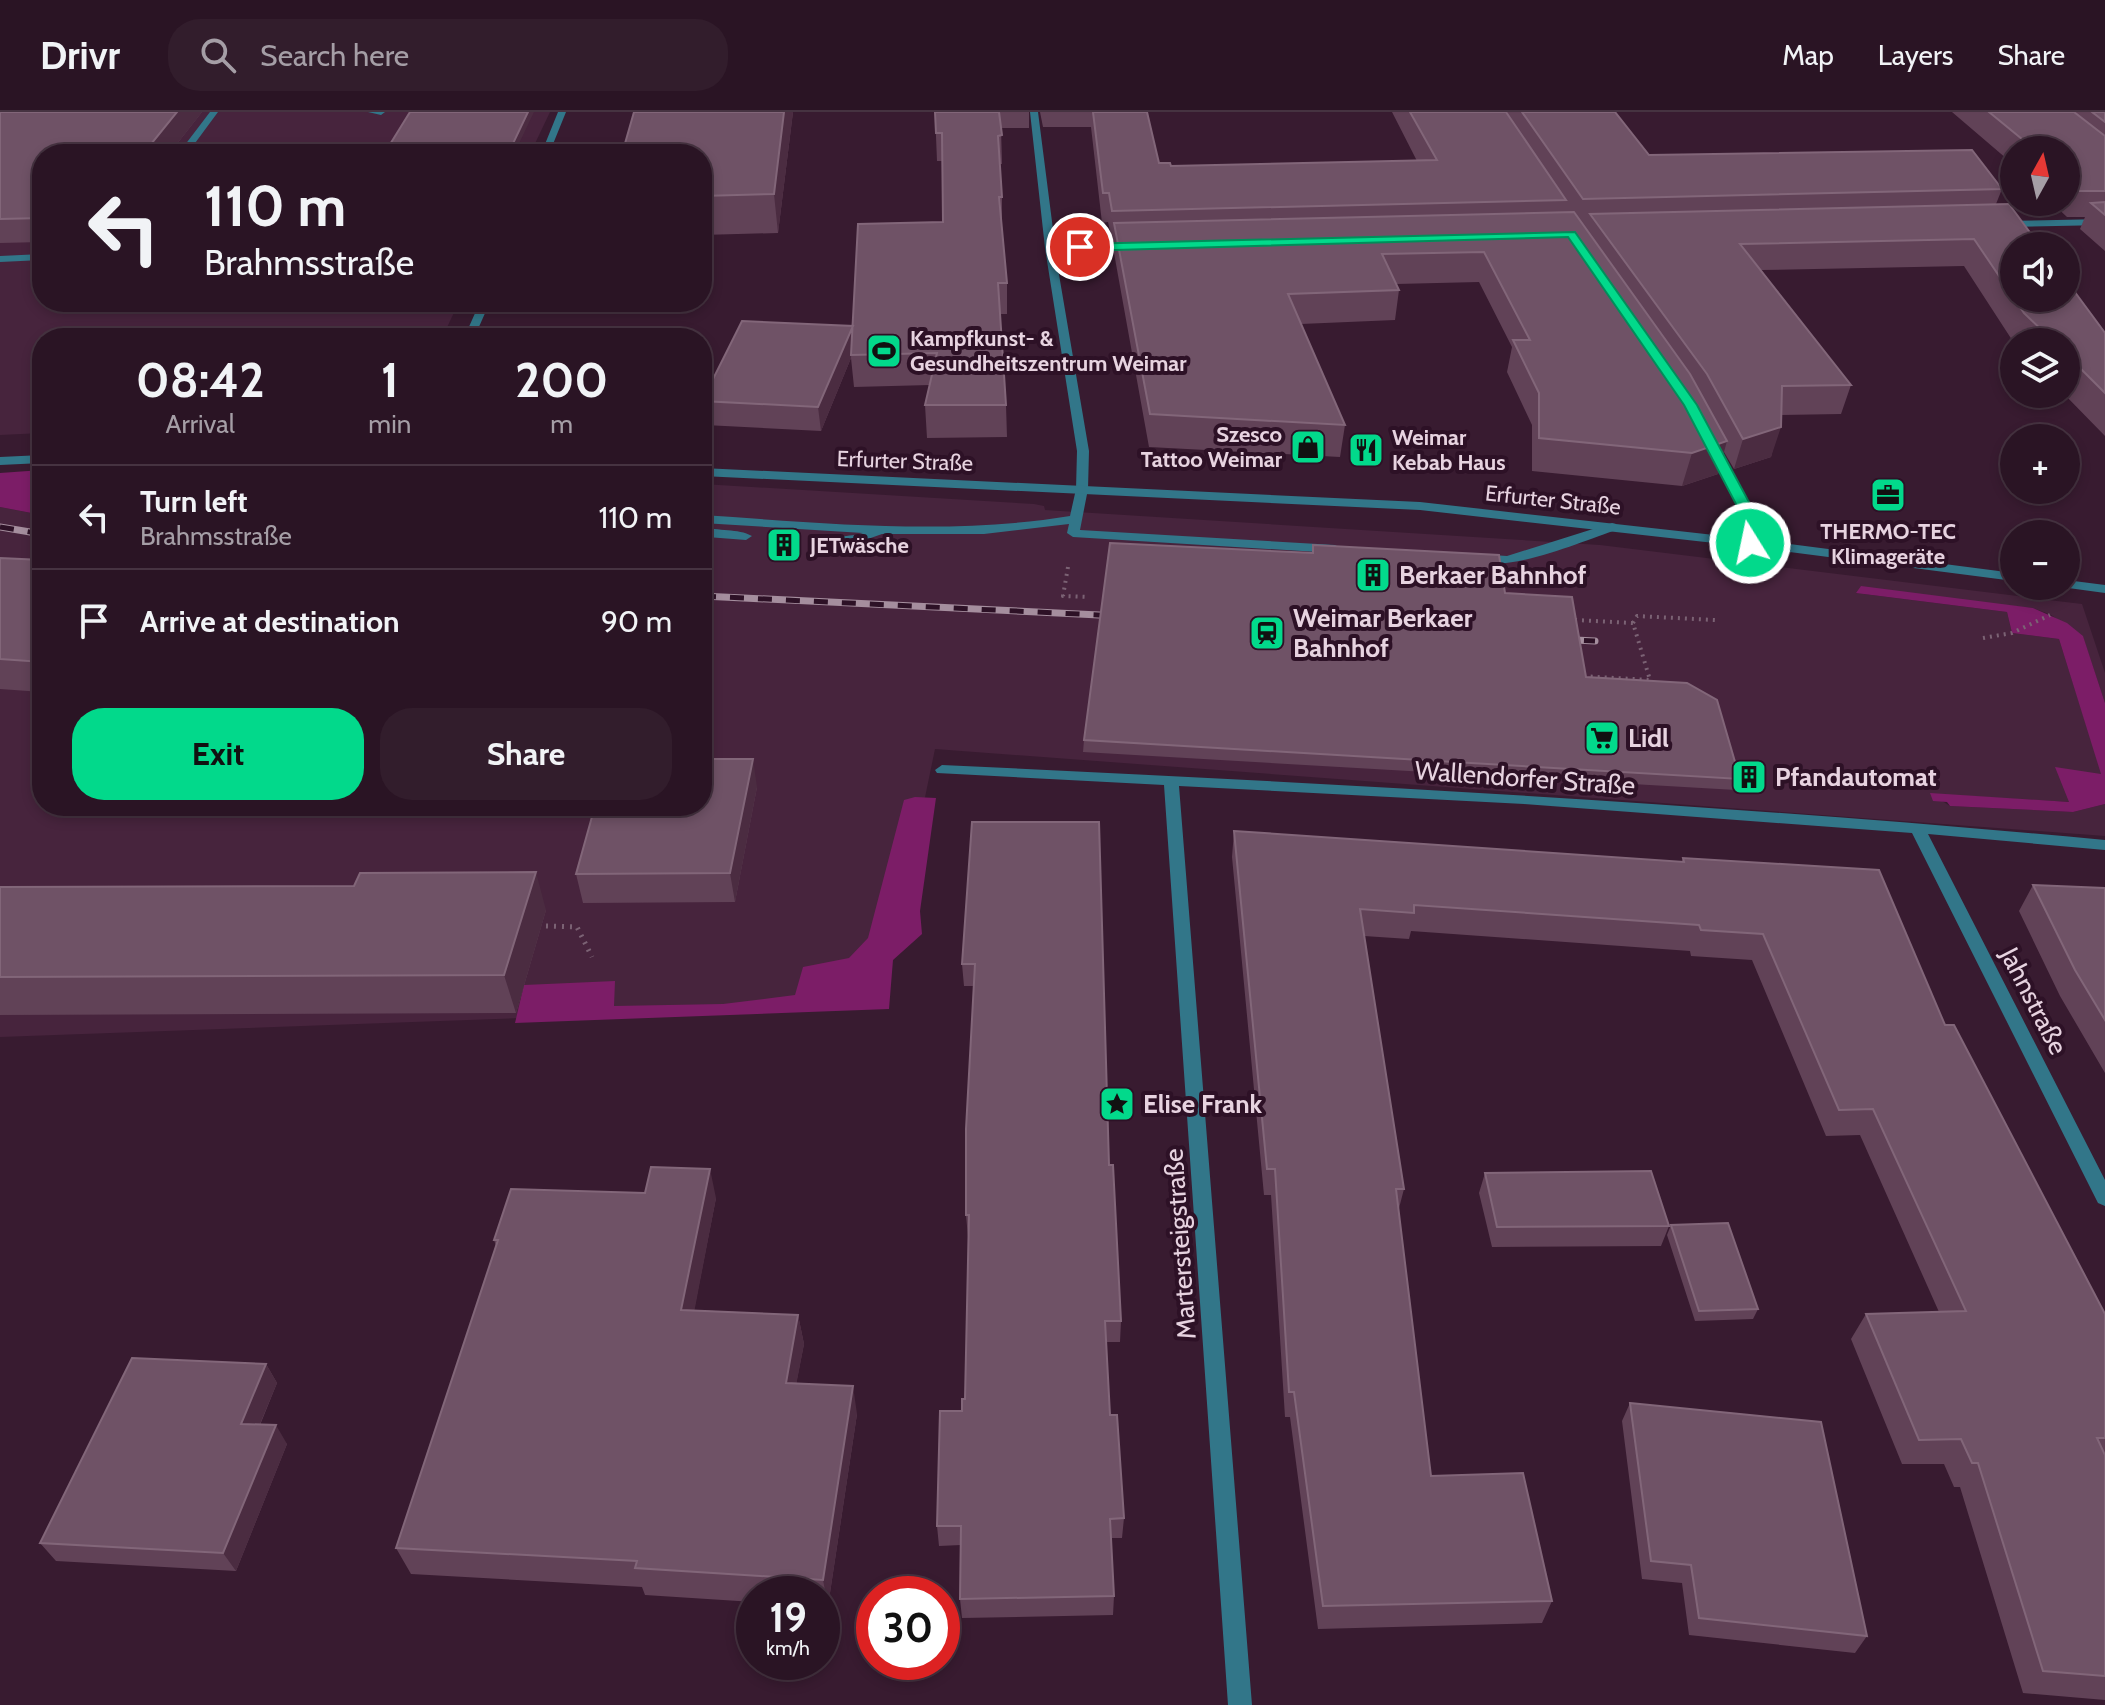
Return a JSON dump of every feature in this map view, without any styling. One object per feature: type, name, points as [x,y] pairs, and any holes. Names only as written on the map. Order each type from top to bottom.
[{"type":"street","points":[[190,144],[214,112]]},
{"type":"street","points":[[372,112],[381,112]]},
{"type":"street","points":[[549,144],[562,112]]},
{"type":"street","points":[[1034,112],[1050,248],[1083,451],[1082,489],[1073,533],[1355,550]]},
{"type":"street","points":[[1995,224],[2105,222]]},
{"type":"street","points":[[1050,248],[1143,246]]},
{"type":"street","points":[[0,259],[32,257]]},
{"type":"street","points":[[1704,429],[1743,504],[1750,543]]},
{"type":"street","points":[[0,461],[32,459]]},
{"type":"street","name":"Erfurter Straße","points":[[712,472],[1420,506],[2000,575]]},
{"type":"street","points":[[712,520],[887,530],[1037,527],[1076,519]]},
{"type":"street","points":[[1462,557],[1508,560],[1612,527]]},
{"type":"street","points":[[828,541],[848,542],[887,530]]},
{"type":"street","points":[[712,531],[746,536]]},
{"type":"street","points":[[2080,586],[2105,589]]},
{"type":"street","name":"Wallendorfer Straße","points":[[942,770],[1171,780],[1916,826],[2105,845]]},
{"type":"street","name":"Martersteigstraße","points":[[1171,780],[1240,1705]]},
{"type":"street","name":"Jahnstraße","points":[[1916,826],[2105,1198]]},
{"type":"path","points":[[1070,555],[1063,596],[1088,597]]},
{"type":"path","points":[[1983,638],[2012,633],[2051,615]]},
{"type":"path","points":[[1577,676],[1650,680],[1633,623],[1637,616],[1715,620]]},
{"type":"path","points":[[1575,620],[1633,623]]},
{"type":"path","points":[[546,926],[577,927],[592,957]]},
{"type":"shaded area","points":[[0,112],[550,112],[535,144],[32,144],[32,312],[454,312],[447,328],[32,328],[32,433],[0,435]]},
{"type":"shaded area","points":[[32,471],[32,513],[0,507],[0,473]]},
{"type":"shaded area","points":[[712,485],[1034,504],[1044,506],[1045,510],[1600,545],[2000,594],[2000,600],[2049,600],[2082,604],[2105,673],[2105,703],[2083,637],[2051,615],[2033,608],[1856,593],[2007,612],[2012,633],[2059,639],[2102,775],[2056,768],[2070,802],[1931,794],[1950,806],[2073,812],[2105,804],[2105,836],[935,749],[882,1005],[0,1037],[0,507],[32,513],[32,816],[712,816]]},
{"type":"shaded area","points":[[1861,586],[2033,608],[2067,623],[2083,636],[2105,703],[2105,804],[2073,812],[1950,806],[1947,802],[1933,801],[1930,793],[2069,802],[2055,767],[2101,774],[2059,639],[2012,633],[2007,612],[1856,593]]},
{"type":"shaded area","points":[[936,798],[920,911],[922,934],[893,960],[889,1009],[515,1023],[524,985],[615,981],[614,1006],[723,1004],[795,995],[803,967],[849,958],[868,938],[904,800]]},
{"type":"building","points":[[0,112],[177,112],[151,144],[32,144],[32,218],[0,219]]},
{"type":"building","points":[[410,112],[528,112],[513,144],[390,144]]},
{"type":"building","points":[[634,112],[784,112],[774,194],[712,196],[712,144],[625,144]]},
{"type":"building","points":[[935,112],[999,112],[1002,197],[999,197],[1007,283],[998,283],[1006,405],[925,405],[937,353],[851,355],[858,224],[943,222],[942,133],[936,133]]},
{"type":"building","points":[[1093,112],[1147,112],[1159,163],[1170,163],[1171,166],[1437,160],[1410,112],[1506,112],[1566,200],[1112,211],[1109,193],[1103,193]]},
{"type":"building","points":[[1522,112],[1615,112],[1649,155],[1972,150],[2000,186],[2000,189],[1583,199]]},
{"type":"building","points":[[1989,112],[2074,112],[2105,136],[2105,191],[2080,191],[2080,136],[2018,136]]},
{"type":"building","points":[[2092,112],[2105,112],[2105,122]]},
{"type":"building","points":[[2105,202],[2105,215],[2091,203]]},
{"type":"building","points":[[2000,204],[2000,216],[2018,216],[2030,232],[2000,232],[2000,277],[1974,239],[1740,244],[1851,385],[1782,386],[1781,427],[1743,439],[1707,374],[1590,214]]},
{"type":"building","points":[[1574,212],[1690,374],[1727,441],[1692,453],[1539,438],[1539,393],[1513,340],[1530,340],[1484,252],[1382,254],[1399,290],[1288,294],[1345,425],[1150,414],[1114,223]]},
{"type":"building","points":[[2080,299],[2105,333],[2105,393],[2080,368],[2080,328],[2040,328],[2024,313],[2080,312]]},
{"type":"building","points":[[742,321],[853,326],[818,407],[712,402],[712,381]]},
{"type":"building","points":[[1110,543],[1313,553],[1313,545],[1499,555],[1505,593],[1572,597],[1586,677],[1687,683],[1717,700],[1740,779],[1084,740]]},
{"type":"building","points":[[0,558],[32,560],[32,661],[0,659]]},
{"type":"building","points":[[712,759],[753,759],[730,873],[576,874],[592,816],[712,816]]},
{"type":"building","points":[[972,822],[1099,822],[1109,1165],[1113,1165],[1121,1321],[1105,1321],[1110,1415],[1117,1415],[1124,1518],[1110,1519],[1114,1596],[960,1599],[961,1526],[937,1526],[940,1411],[962,1411],[962,1399],[965,1399],[969,1215],[966,1215],[966,1129],[975,964],[962,964]]},
{"type":"building","points":[[1234,831],[1684,862],[1683,858],[1879,870],[1945,1025],[1954,1025],[2105,1314],[2105,1438],[2097,1438],[2105,1455],[2105,1676],[2043,1671],[1978,1463],[1972,1463],[1961,1439],[1919,1440],[1866,1314],[1966,1311],[1873,1109],[1839,1110],[1763,934],[1701,930],[1699,925],[1414,905],[1414,913],[1360,909],[1404,1189],[1396,1189],[1431,1476],[1523,1473],[1552,1601],[1323,1606],[1294,1392],[1289,1392],[1275,1169],[1267,1169]]},
{"type":"building","points":[[536,872],[504,975],[0,977],[0,887],[354,886],[360,873]]},
{"type":"building","points":[[2033,885],[2105,888],[2105,1020],[2075,970]]},
{"type":"building","points":[[651,1167],[710,1169],[681,1310],[798,1315],[786,1383],[853,1386],[824,1576],[760,1576],[635,1568],[637,1561],[396,1548],[498,1240],[494,1240],[511,1189],[645,1193]]},
{"type":"building","points":[[1651,1171],[1669,1226],[1497,1227],[1485,1173]]},
{"type":"building","points":[[1728,1223],[1758,1309],[1699,1311],[1671,1225]]},
{"type":"building","points":[[132,1358],[266,1364],[241,1424],[276,1425],[223,1553],[40,1543]]},
{"type":"building","points":[[1630,1403],[1821,1422],[1867,1636],[1699,1618],[1691,1565],[1651,1561]]},
{"type":"railway","points":[[0,527],[32,532]]},
{"type":"railway","points":[[712,596],[1120,616]]},
{"type":"railway","points":[[1556,639],[1595,641]]},
{"type":"place","name":"Kampfkunst- & Gesundheitszentrum Weimar","points":[[884,351]]},
{"type":"place","name":"Szesco Tattoo Weimar","points":[[1308,447]]},
{"type":"place","name":"Weimar Kebab Haus","points":[[1366,450]]},
{"type":"place","name":"THERMO-TEC Klimageräte","points":[[1888,495]]},
{"type":"place","name":"JETwäsche","points":[[784,545]]},
{"type":"place","name":"Berkaer Bahnhof","points":[[1373,575]]},
{"type":"place","name":"Weimar Berkaer Bahnhof","points":[[1267,633]]},
{"type":"place","name":"Lidl","points":[[1602,738]]},
{"type":"place","name":"Pfandautomat","points":[[1749,777]]},
{"type":"place","name":"Elise Frank","points":[[1117,1104]]},
{"type":"route","points":[[1080,247],[1571,234],[1690,405],[1732,478],[1746,512],[1750,543]]}]
